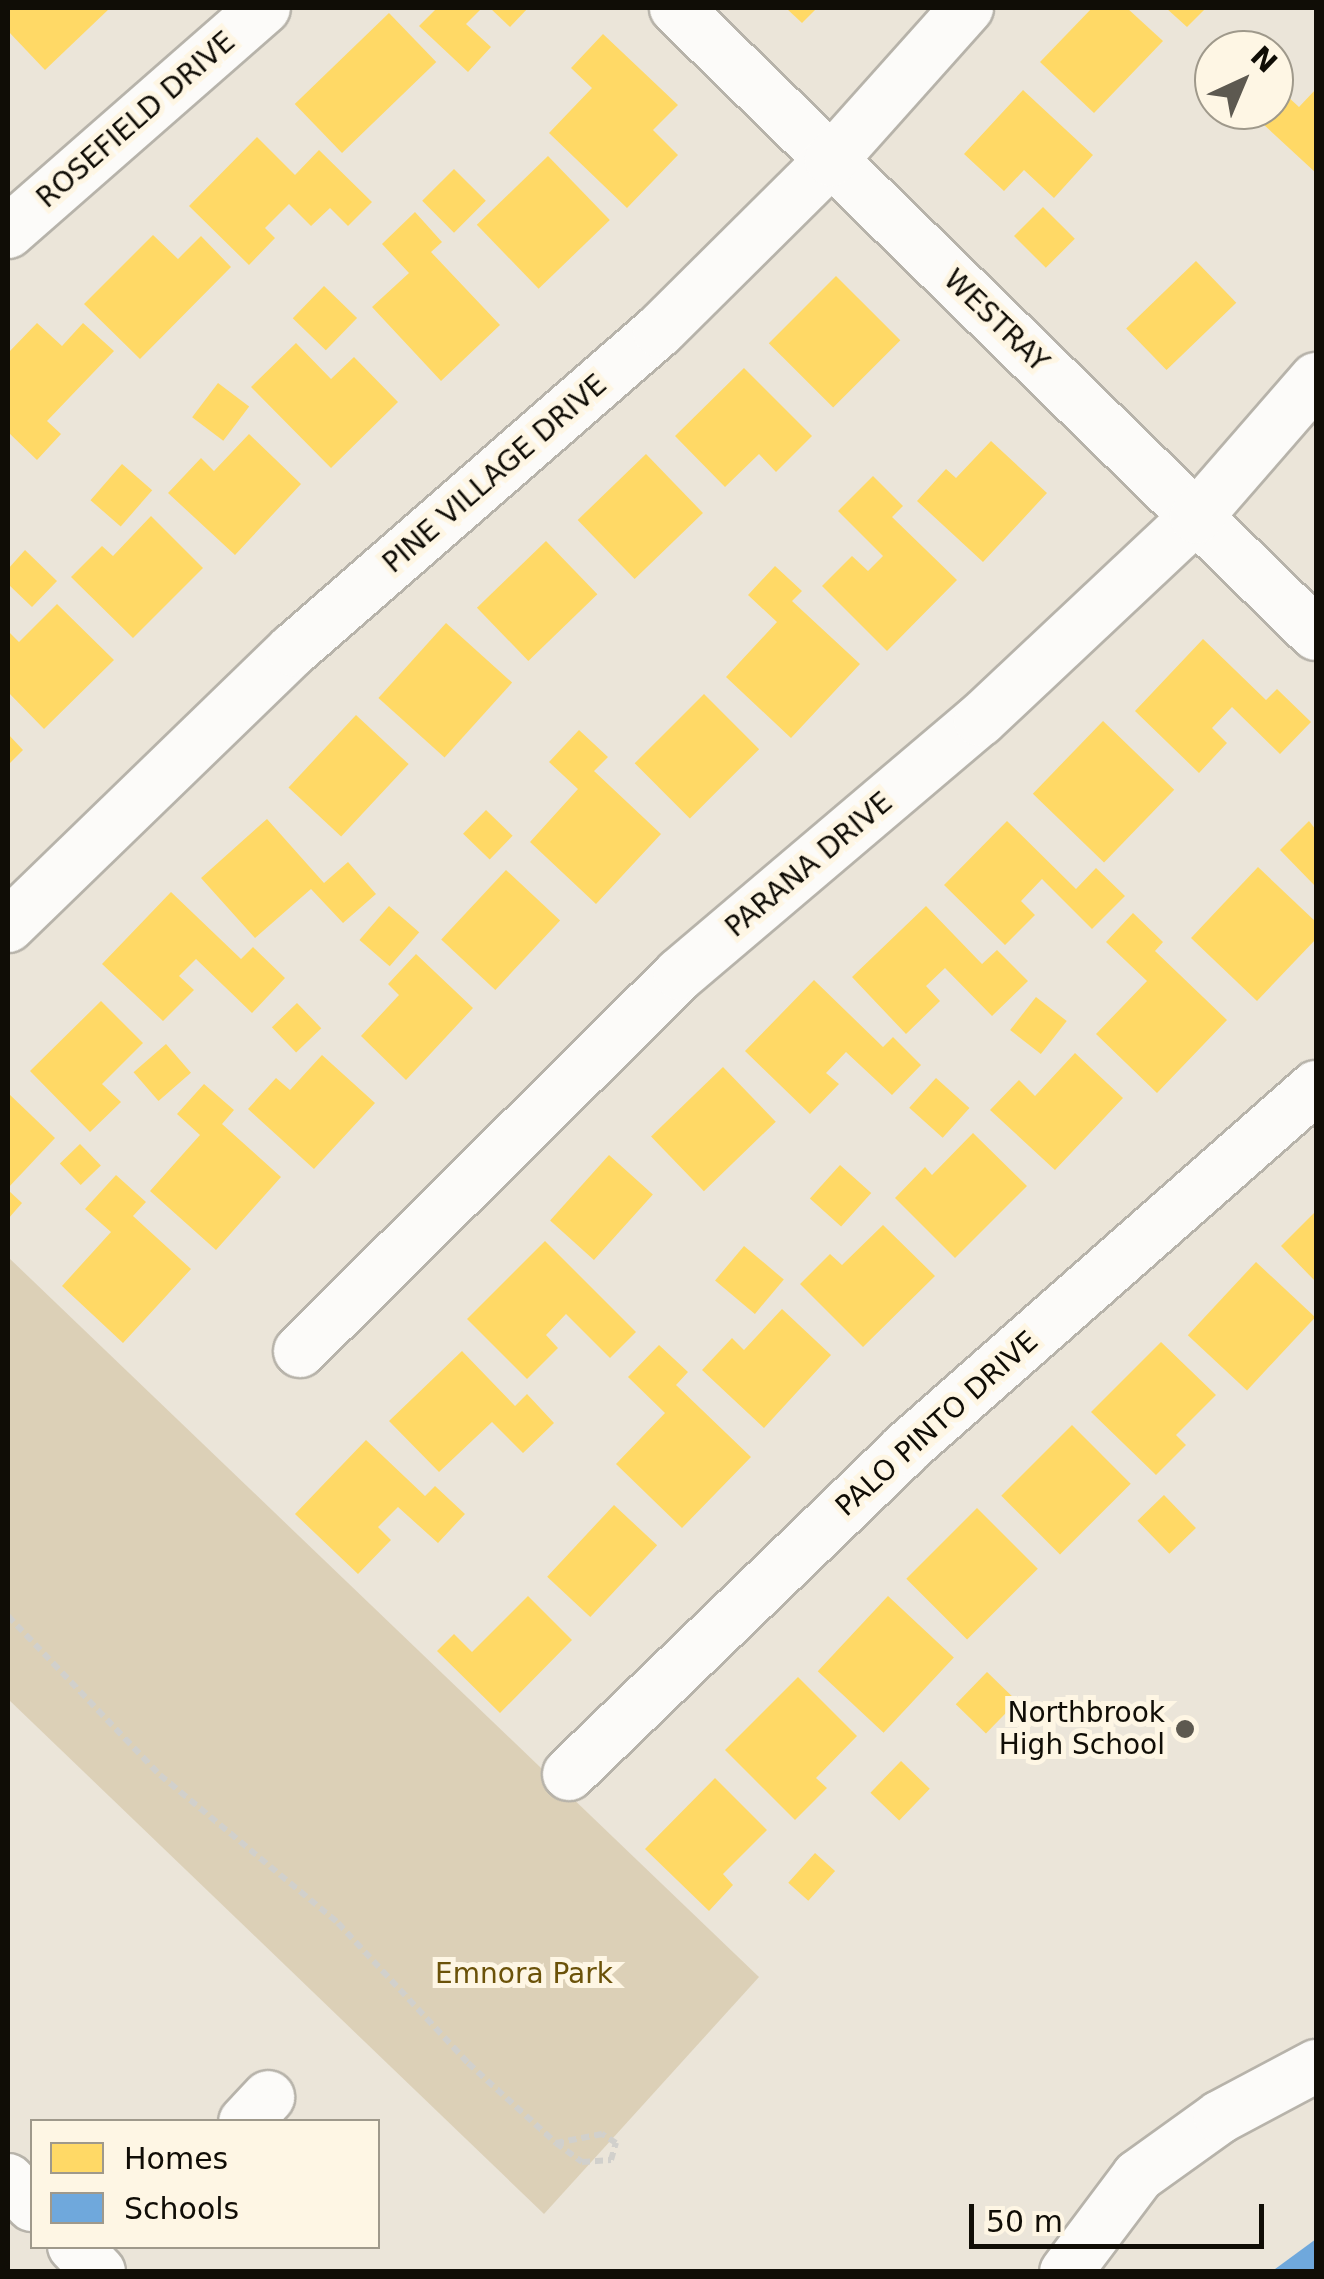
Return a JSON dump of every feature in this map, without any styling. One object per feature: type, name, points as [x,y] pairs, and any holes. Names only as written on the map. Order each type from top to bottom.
[{"type":"street","name":"ROSEFIELD DRIVE","points":[[8,232],[264,8]]},
{"type":"street","name":"WESTRAY","points":[[676,8],[1316,634]]},
{"type":"street","name":"PINE VILLAGE DRIVE","points":[[8,926],[293,650],[659,330],[831,160],[967,8]]},
{"type":"street","name":"PARANA DRIVE","points":[[300,1351],[680,974],[980,720],[1196,517],[1316,379]]},
{"type":"street","name":"PALO PINTO DRIVE","points":[[569,1774],[905,1449],[1316,1087]]},
{"type":"street","points":[[1066,2272],[1138,2176],[1220,2117],[1316,2066]]},
{"type":"street","points":[[8,2180],[30,2203]]},
{"type":"street","points":[[77,2249],[100,2272],[121,2249]]},
{"type":"path","points":[[8,1616],[160,1775],[338,1923],[468,2063],[556,2143],[582,2162],[610,2160],[616,2143],[602,2134],[556,2143]]},
{"type":"green space","name":"Emnora Park","points":[[8,1257],[759,1977],[544,2214],[8,1699]]},
{"type":"building: Homes","points":[[8,8],[110,8],[45,70],[8,31]]},
{"type":"building: Homes","points":[[437,8],[482,8],[466,24],[491,47],[468,72],[419,26]]},
{"type":"building: Homes","points":[[490,8],[528,8],[510,27]]},
{"type":"building: Homes","points":[[786,8],[817,8],[802,23]]},
{"type":"building: Homes","points":[[1092,8],[1127,8],[1163,41],[1094,113],[1040,62]]},
{"type":"building: Homes","points":[[1166,8],[1206,8],[1187,27]]},
{"type":"building: Homes","points":[[389,13],[436,62],[342,153],[295,104]]},
{"type":"building: Homes","points":[[603,34],[678,105],[653,130],[678,155],[627,208],[549,133],[592,88],[571,68]]},
{"type":"building: Homes","points":[[1316,89],[1316,173],[1270,130],[1294,130],[1294,102],[1299,107]]},
{"type":"building: Homes","points":[[1023,90],[1093,155],[1054,198],[1024,170],[1004,191],[964,154]]},
{"type":"building: Homes","points":[[257,137],[295,175],[319,150],[372,202],[348,226],[330,208],[311,226],[289,204],[265,228],[275,238],[249,265],[189,206]]},
{"type":"building: Homes","points":[[548,156],[610,220],[539,289],[477,225]]},
{"type":"building: Homes","points":[[454,169],[486,201],[454,233],[422,201]]},
{"type":"building: Homes","points":[[1043,207],[1075,239],[1046,268],[1014,236]]},
{"type":"building: Homes","points":[[415,212],[442,242],[431,252],[500,325],[441,381],[372,307],[409,273],[382,244]]},
{"type":"building: Homes","points":[[153,235],[178,259],[201,236],[231,267],[140,359],[84,304]]},
{"type":"building: Homes","points":[[1196,261],[1236,303],[1167,370],[1126,328]]},
{"type":"building: Homes","points":[[836,276],[900,340],[833,408],[769,343]]},
{"type":"building: Homes","points":[[324,286],[357,318],[326,350],[293,318]]},
{"type":"building: Homes","points":[[37,323],[62,346],[83,323],[114,351],[47,421],[61,434],[37,460],[8,432],[8,353]]},
{"type":"building: Homes","points":[[296,343],[331,379],[354,357],[398,402],[331,468],[251,387]]},
{"type":"building: Homes","points":[[744,368],[812,436],[776,472],[759,454],[725,487],[675,436]]},
{"type":"building: Homes","points":[[218,383],[249,406],[223,441],[192,417]]},
{"type":"building: Homes","points":[[249,434],[301,484],[235,555],[168,493],[201,458],[214,471]]},
{"type":"building: Homes","points":[[991,441],[1047,493],[983,562],[917,501],[946,469],[956,478]]},
{"type":"building: Homes","points":[[646,454],[703,513],[635,579],[578,520]]},
{"type":"building: Homes","points":[[122,464],[152,490],[121,526],[91,500]]},
{"type":"building: Homes","points":[[873,476],[903,506],[892,517],[957,580],[887,651],[822,586],[852,556],[868,571],[883,556],[838,511]]},
{"type":"building: Homes","points":[[151,516],[203,568],[133,638],[71,577],[102,546],[113,556]]},
{"type":"building: Homes","points":[[546,541],[597,594],[528,661],[477,608]]},
{"type":"building: Homes","points":[[25,550],[57,581],[32,607],[8,584],[8,569]]},
{"type":"building: Homes","points":[[775,566],[802,591],[792,601],[860,664],[791,738],[726,677],[777,622],[748,595]]},
{"type":"building: Homes","points":[[57,604],[114,660],[44,729],[8,692],[8,631],[19,642]]},
{"type":"building: Homes","points":[[446,623],[512,683],[445,758],[378,698]]},
{"type":"building: Homes","points":[[1203,639],[1266,700],[1277,689],[1311,722],[1280,754],[1232,707],[1212,728],[1227,743],[1199,773],[1135,711]]},
{"type":"building: Homes","points":[[704,694],[759,749],[690,818],[635,763]]},
{"type":"building: Homes","points":[[356,715],[409,764],[341,837],[288,787]]},
{"type":"building: Homes","points":[[1103,721],[1174,790],[1104,862],[1033,794]]},
{"type":"building: Homes","points":[[579,730],[608,757],[594,771],[661,834],[596,904],[530,842],[578,789],[549,762]]},
{"type":"building: Homes","points":[[8,734],[23,750],[8,765]]},
{"type":"building: Homes","points":[[486,810],[513,836],[490,859],[463,834]]},
{"type":"building: Homes","points":[[267,819],[324,883],[348,862],[376,894],[343,923],[311,889],[255,938],[201,878]]},
{"type":"building: Homes","points":[[1007,821],[1076,889],[1096,868],[1125,896],[1092,929],[1042,879],[1021,901],[1035,915],[1005,945],[944,885]]},
{"type":"building: Homes","points":[[1309,821],[1316,830],[1316,887],[1280,850]]},
{"type":"building: Homes","points":[[1258,867],[1316,922],[1316,939],[1257,1001],[1191,938]]},
{"type":"building: Homes","points":[[506,870],[560,920],[495,990],[441,939]]},
{"type":"building: Homes","points":[[171,892],[241,959],[253,947],[285,978],[252,1013],[196,959],[179,976],[194,990],[163,1021],[102,964]]},
{"type":"building: Homes","points":[[389,906],[419,932],[390,966],[359,940]]},
{"type":"building: Homes","points":[[926,906],[982,964],[997,950],[1028,981],[992,1016],[945,968],[926,986],[940,1001],[906,1034],[852,977]]},
{"type":"building: Homes","points":[[1133,913],[1163,942],[1155,951],[1227,1020],[1157,1093],[1096,1034],[1147,981],[1106,942]]},
{"type":"building: Homes","points":[[416,954],[473,1008],[406,1080],[361,1036],[399,995],[388,984]]},
{"type":"building: Homes","points":[[814,980],[883,1047],[893,1037],[921,1065],[892,1095],[846,1052],[826,1073],[839,1084],[810,1114],[745,1051]]},
{"type":"building: Homes","points":[[1036,997],[1067,1021],[1041,1054],[1010,1030]]},
{"type":"building: Homes","points":[[101,1001],[143,1043],[102,1084],[121,1102],[90,1132],[30,1071]]},
{"type":"building: Homes","points":[[297,1003],[321,1028],[296,1052],[272,1027]]},
{"type":"building: Homes","points":[[166,1044],[191,1073],[158,1101],[134,1072]]},
{"type":"building: Homes","points":[[1075,1053],[1123,1098],[1055,1170],[990,1110],[1019,1080],[1035,1096]]},
{"type":"building: Homes","points":[[322,1055],[375,1103],[314,1169],[248,1109],[276,1078],[290,1090]]},
{"type":"building: Homes","points":[[723,1067],[776,1122],[704,1191],[651,1136]]},
{"type":"building: Homes","points":[[936,1078],[969,1108],[943,1138],[909,1108]]},
{"type":"building: Homes","points":[[204,1084],[234,1110],[222,1124],[281,1177],[216,1250],[150,1191],[200,1135],[177,1114]]},
{"type":"building: Homes","points":[[8,1093],[55,1138],[8,1188]]},
{"type":"building: Homes","points":[[973,1133],[1027,1186],[955,1258],[895,1198],[925,1167],[932,1175]]},
{"type":"building: Homes","points":[[80,1144],[101,1166],[81,1185],[60,1163]]},
{"type":"building: Homes","points":[[609,1155],[653,1194],[594,1260],[550,1220]]},
{"type":"building: Homes","points":[[840,1165],[871,1193],[841,1227],[810,1198]]},
{"type":"building: Homes","points":[[116,1175],[146,1202],[133,1216],[191,1269],[123,1343],[62,1286],[111,1232],[85,1209]]},
{"type":"building: Homes","points":[[8,1190],[22,1203],[8,1219]]},
{"type":"building: Homes","points":[[1316,1211],[1316,1282],[1281,1246]]},
{"type":"building: Homes","points":[[883,1225],[935,1276],[863,1347],[800,1284],[830,1254],[842,1265]]},
{"type":"building: Homes","points":[[545,1241],[636,1332],[610,1358],[566,1314],[546,1335],[558,1348],[527,1379],[467,1319]]},
{"type":"building: Homes","points":[[744,1246],[784,1279],[755,1314],[715,1280]]},
{"type":"building: Homes","points":[[1256,1262],[1315,1317],[1247,1390],[1188,1335]]},
{"type":"building: Homes","points":[[782,1309],[831,1355],[764,1428],[702,1370],[732,1338],[744,1350]]},
{"type":"building: Homes","points":[[1161,1342],[1216,1395],[1176,1435],[1186,1445],[1156,1475],[1091,1412]]},
{"type":"building: Homes","points":[[659,1345],[688,1372],[676,1385],[751,1457],[682,1528],[616,1464],[665,1413],[628,1377]]},
{"type":"building: Homes","points":[[462,1351],[515,1406],[527,1394],[554,1423],[523,1453],[492,1422],[439,1472],[389,1421]]},
{"type":"building: Homes","points":[[1072,1425],[1131,1484],[1060,1554],[1001,1496]]},
{"type":"building: Homes","points":[[366,1440],[425,1496],[435,1486],[465,1514],[438,1543],[398,1507],[378,1527],[391,1540],[358,1574],[295,1514]]},
{"type":"building: Homes","points":[[1164,1495],[1196,1528],[1169,1554],[1137,1521]]},
{"type":"building: Homes","points":[[614,1505],[657,1545],[590,1617],[547,1577]]},
{"type":"building: Homes","points":[[977,1508],[1038,1569],[967,1640],[906,1579]]},
{"type":"building: Homes","points":[[528,1596],[572,1640],[500,1713],[437,1651],[454,1634],[472,1652]]},
{"type":"building: Homes","points":[[888,1596],[954,1657],[884,1733],[818,1671]]},
{"type":"building: Homes","points":[[987,1672],[1017,1701],[986,1734],[956,1704]]},
{"type":"building: Homes","points":[[798,1677],[857,1736],[816,1778],[827,1788],[795,1820],[725,1750]]},
{"type":"building: Homes","points":[[901,1761],[930,1789],[899,1820],[870,1793]]},
{"type":"building: Homes","points":[[715,1778],[767,1830],[723,1874],[733,1885],[709,1911],[645,1849]]},
{"type":"building: Homes","points":[[815,1853],[835,1871],[808,1901],[788,1883]]},
{"type":"building: Schools","points":[[1316,2239],[1316,2272],[1271,2272]]},
{"type":"place","name":"Northbrook High School","points":[[1185,1729]]}]
